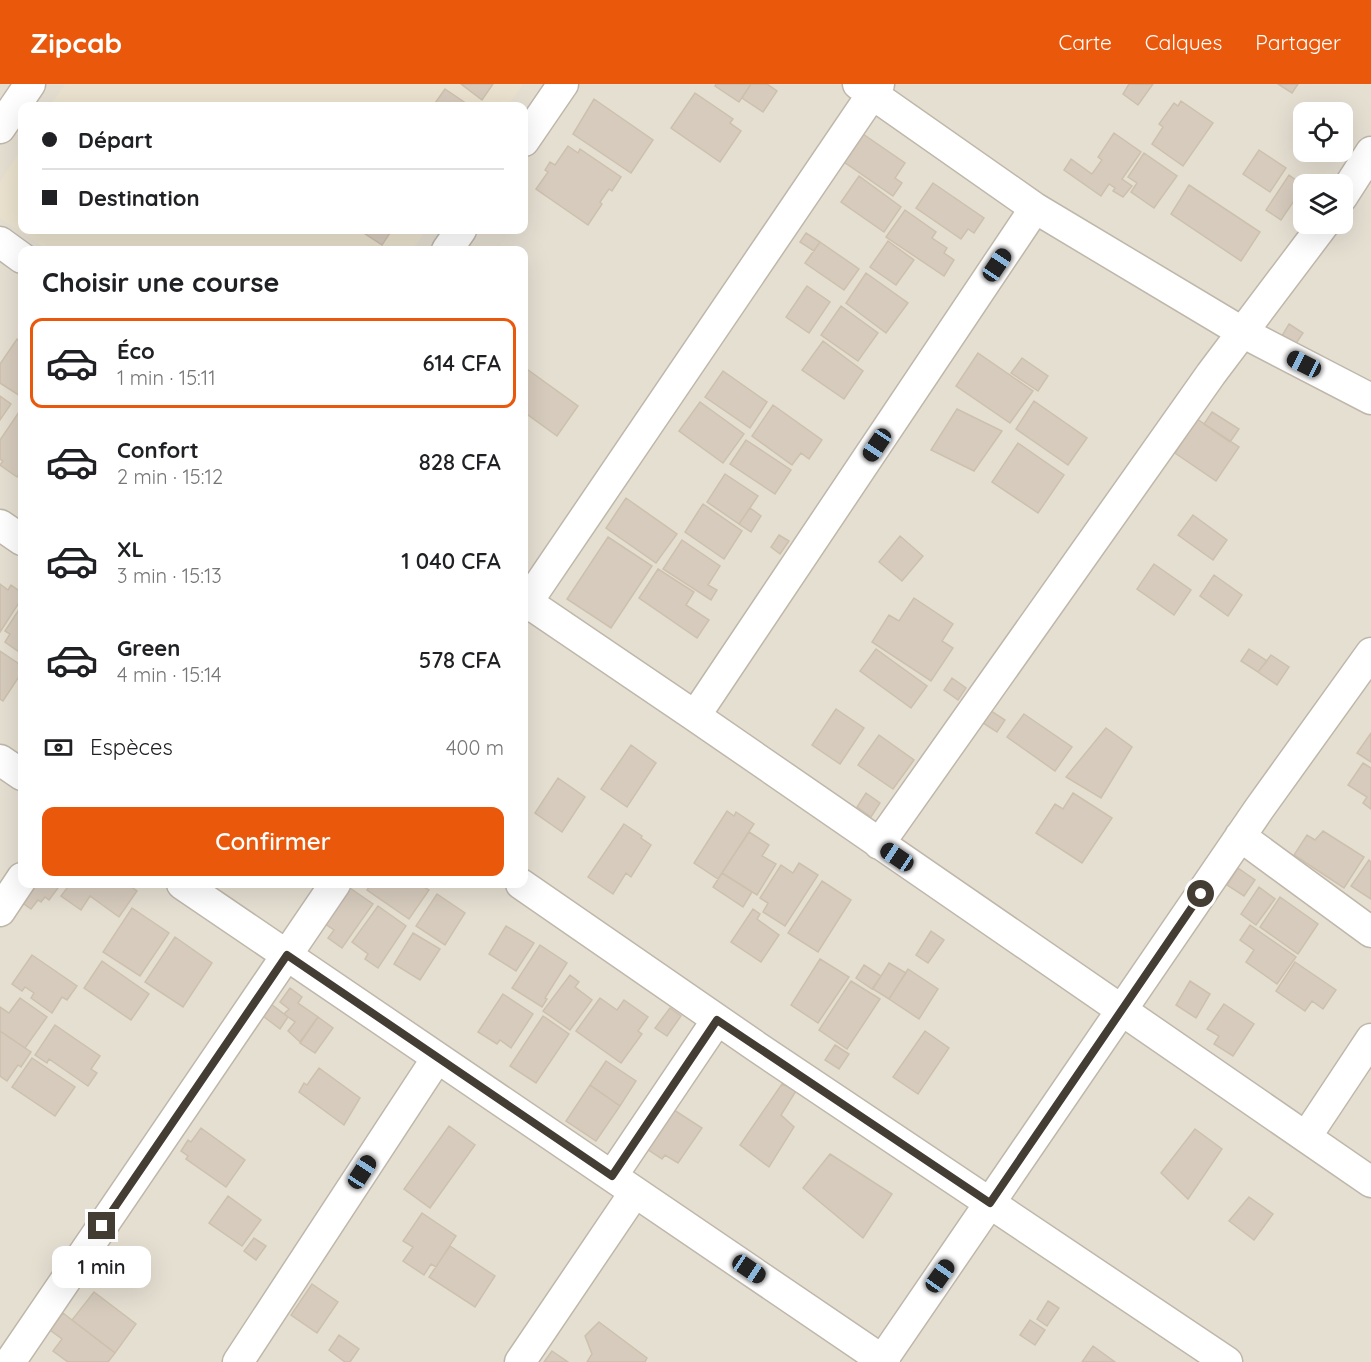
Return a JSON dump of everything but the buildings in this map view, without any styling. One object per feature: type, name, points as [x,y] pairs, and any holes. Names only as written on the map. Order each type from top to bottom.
[{"type":"street","points":[[0,128],[30,84]]},
{"type":"street","points":[[528,135],[563,84]]},
{"type":"street","points":[[528,599],[870,87],[1035,208],[1242,332],[1371,399]]},
{"type":"street","points":[[1353,180],[1371,152]]},
{"type":"street","points":[[695,716],[1035,208]]},
{"type":"street","points":[[879,844],[1242,332],[1316,234]]},
{"type":"street","points":[[0,242],[18,255]]},
{"type":"street","points":[[0,525],[18,537]]},
{"type":"street","points":[[528,605],[695,716],[1371,1182]]},
{"type":"street","points":[[188,888],[883,1361],[1240,836],[1371,653]]},
{"type":"street","points":[[0,760],[18,773]]},
{"type":"street","points":[[1240,836],[1371,932]]},
{"type":"street","points":[[0,910],[18,884]]},
{"type":"street","points":[[10,1362],[332,888]]},
{"type":"street","points":[[527,888],[717,1020],[1227,1362]]},
{"type":"street","points":[[520,1362],[717,1020]]},
{"type":"street","points":[[1306,1137],[1371,1040]]},
{"type":"street","points":[[238,1362],[437,1058]]},
{"type":"shaded area","points":[[0,84],[1371,84],[1371,1362],[0,1362]]},
{"type":"shaded area","points":[[65,84],[523,84],[511,102],[53,102]]},
{"type":"shaded area","points":[[18,154],[18,230],[0,218],[0,182]]},
{"type":"shaded area","points":[[24,234],[423,234],[415,246],[42,246]]},
{"type":"route","points":[[102,1226],[287,955],[612,1176],[717,1020],[990,1203],[1201,894]]}]
